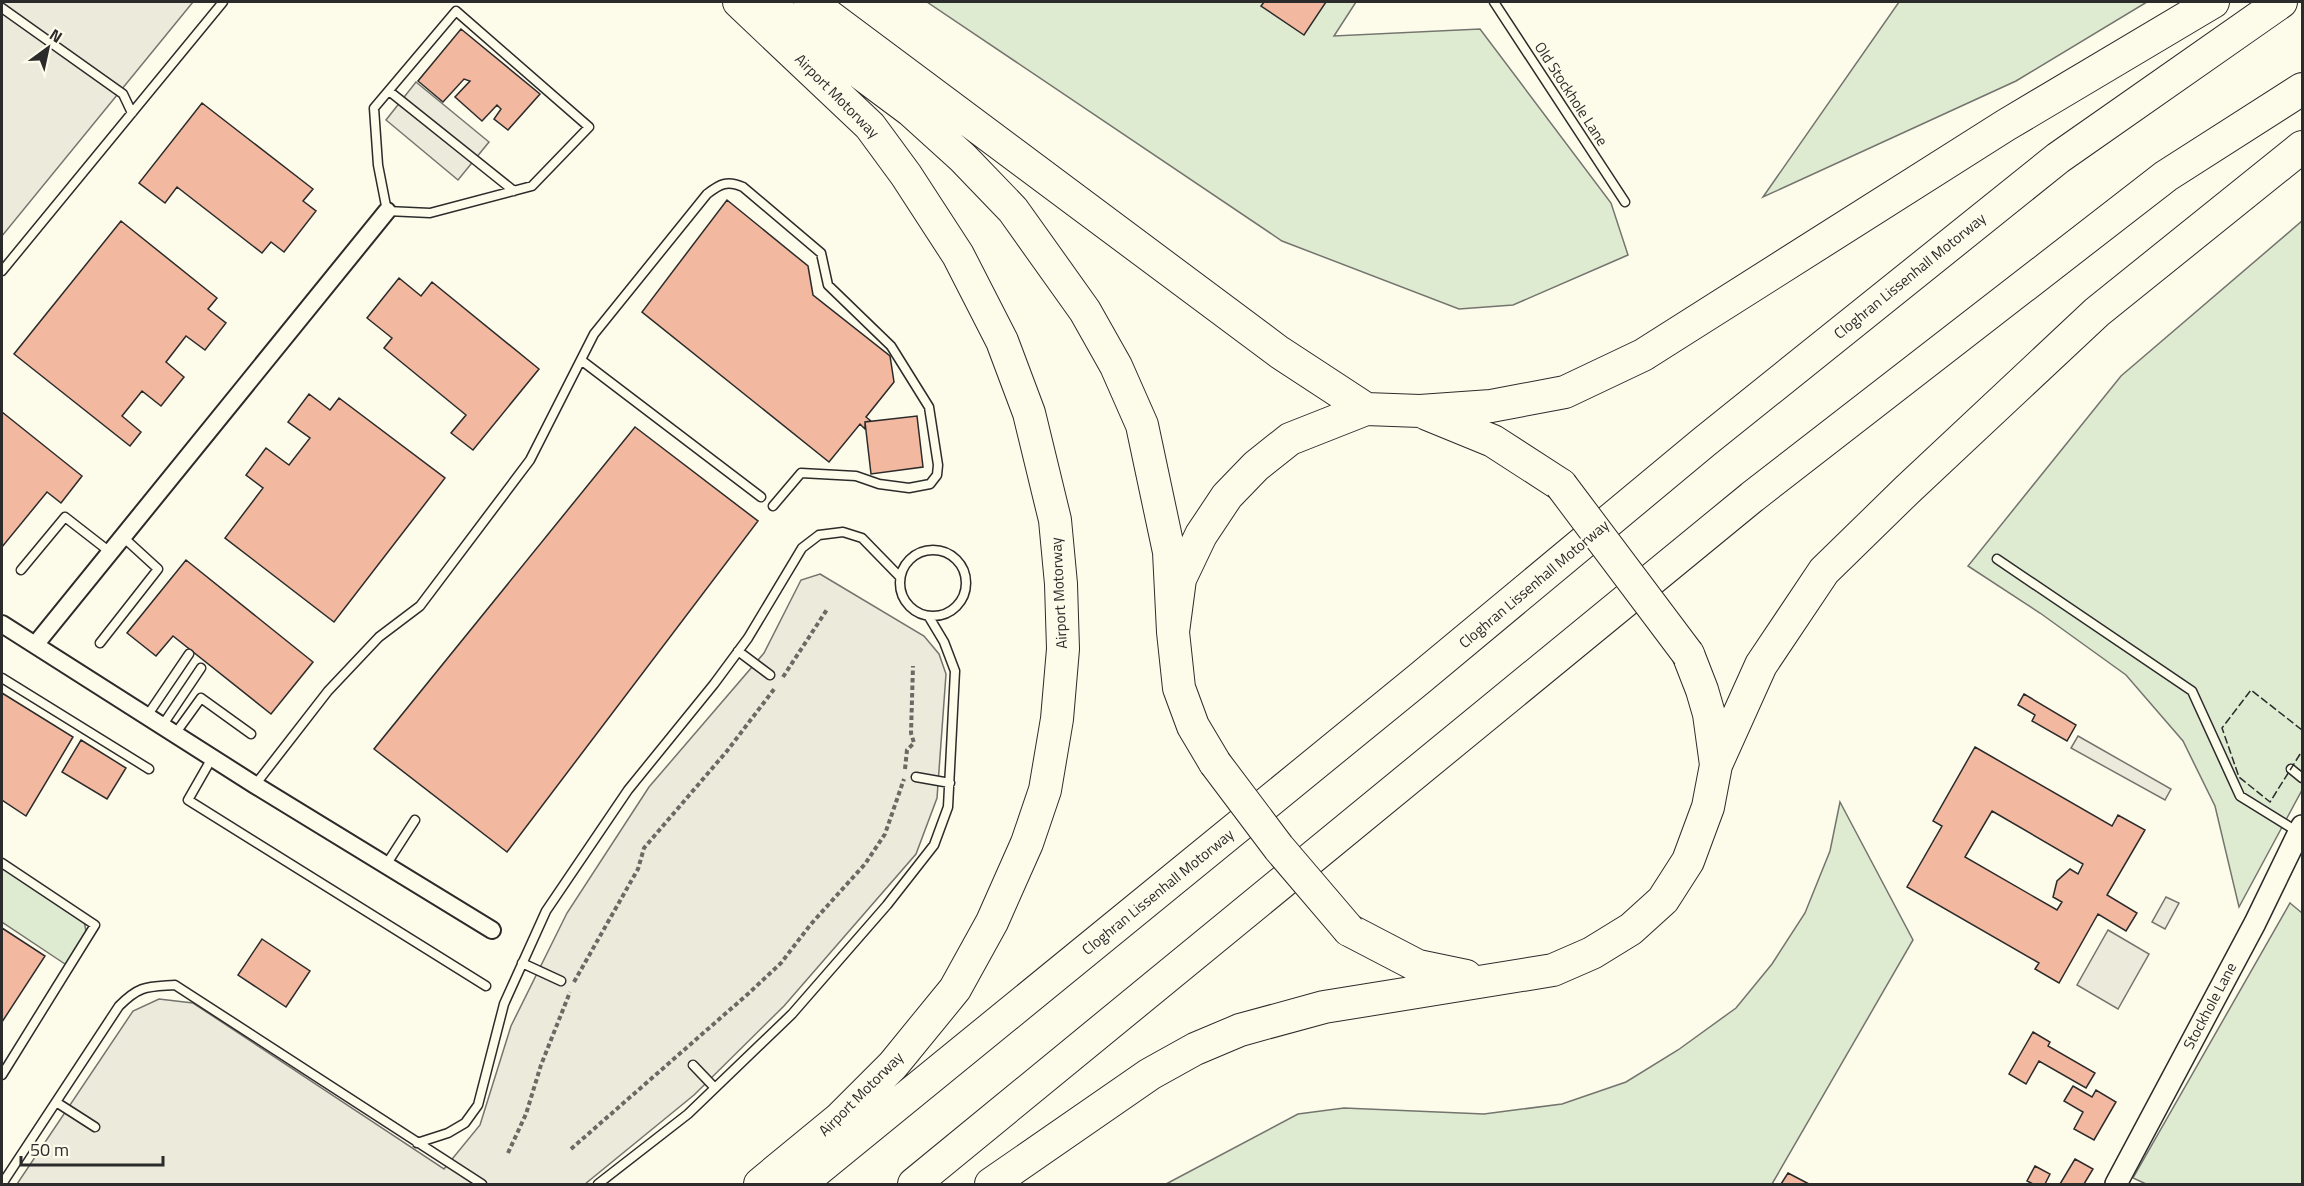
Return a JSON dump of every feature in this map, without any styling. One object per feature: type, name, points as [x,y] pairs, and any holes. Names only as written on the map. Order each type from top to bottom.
[{"type":"highway","name":"Airport Motorway","points":[[739,2],[870,126],[906,175],[958,255],[1002,341],[1029,413],[1055,520],[1061,584],[1063,649],[1057,719],[1045,790],[1027,843],[987,932],[955,989],[893,1065],[840,1118],[760,1185]]},
{"type":"highway","points":[[765,2],[910,110],[963,158],[1013,210],[1085,310],[1116,366],[1142,425],[1169,552],[1173,632],[1179,688],[1193,726],[1215,763],[1279,848],[1349,930],[1418,966],[1488,980]]},
{"type":"highway","points":[[810,2],[1278,352],[1366,410]]},
{"type":"highway","points":[[1173,632],[1180,579],[1201,535],[1227,496],[1256,466],[1290,439],[1366,410],[1420,411],[1491,406],[1565,392],[1643,355],[2006,124],[2213,2]]},
{"type":"highway","name":"Cloghran Lissenhall Motorway","points":[[800,1185],[1419,679],[1704,442],[2039,173],[2281,2]]},
{"type":"highway","points":[[914,1185],[1762,489],[2166,176],[2302,89]]},
{"type":"highway","points":[[991,1185],[1150,1074],[1195,1049],[1240,1030],[1324,1007],[1553,970],[1593,953],[1631,929],[1663,900],[1688,861],[1708,807],[1716,765],[1761,665],[1824,571],[1907,489],[2097,312],[2302,147]]},
{"type":"highway","points":[[1420,411],[1492,441],[1561,485],[1688,654],[1709,714],[1716,765]]},
{"type":"street","points":[[35,645],[387,211]]},
{"type":"street","points":[[2,624],[255,785],[492,930]]},
{"type":"street","name":"Stockhole Lane","points":[[2116,1185],[2301,829]]},
{"type":"lane","points":[[2,271],[223,2]]},
{"type":"lane","name":"Old Stockhole Lane","points":[[1494,2],[1625,202]]},
{"type":"lane","points":[[2,8],[123,94],[132,113]]},
{"type":"lane","points":[[456,11],[589,127],[532,186],[430,213],[387,211],[378,165],[374,108],[389,91],[456,11]]},
{"type":"lane","points":[[389,91],[514,191]]},
{"type":"lane","points":[[255,785],[327,691],[379,637],[420,606],[530,460],[594,334],[707,194],[718,185],[731,182],[743,188],[821,253],[828,285],[891,346],[928,407],[938,465],[937,475],[930,484],[909,488],[879,484],[856,476],[801,473],[773,506]]},
{"type":"lane","points":[[581,360],[762,497]]},
{"type":"lane","points":[[21,570],[65,517],[110,552]]},
{"type":"lane","points":[[417,1143],[448,1133],[465,1123],[478,1105],[504,1004],[546,911],[622,800],[738,651],[802,548],[819,535],[843,532],[862,538],[900,577]]},
{"type":"lane","points":[[100,643],[158,569],[123,537]]},
{"type":"lane","points":[[942,551],[952,555],[960,563],[967,584],[965,595],[951,612],[929,617],[919,614],[903,599],[900,577],[911,558],[920,552],[942,551]]},
{"type":"lane","points":[[1997,559],[2192,691],[2240,796],[2301,829]]},
{"type":"lane","points":[[597,1185],[688,1114],[792,1014],[887,905],[934,844],[948,807],[955,671],[944,642],[929,617]]},
{"type":"lane","points":[[738,651],[770,675]]},
{"type":"lane","points":[[147,716],[189,654]]},
{"type":"lane","points":[[169,730],[201,668]]},
{"type":"lane","points":[[2,678],[149,769]]},
{"type":"lane","points":[[169,730],[201,698],[251,734]]},
{"type":"lane","points":[[212,758],[188,800],[486,986]]},
{"type":"lane","points":[[2291,770],[2302,778]]},
{"type":"lane","points":[[916,777],[950,783]]},
{"type":"lane","points":[[386,865],[415,820]]},
{"type":"lane","points":[[2,863],[95,925],[2,1075]]},
{"type":"lane","points":[[522,963],[561,981]]},
{"type":"lane","points":[[2,1185],[119,1006],[134,992],[152,987],[175,985],[482,1185]]},
{"type":"lane","points":[[693,1065],[715,1088]]},
{"type":"lane","points":[[56,1102],[95,1127]]},
{"type":"path","points":[[508,1153],[526,1114],[541,1065],[576,977],[638,869],[644,848],[739,735],[789,668],[828,608]]},
{"type":"path","points":[[570,1149],[772,971],[865,864],[885,834],[904,777],[907,750],[914,743],[911,733],[913,666]]},
{"type":"green space","points":[[927,2],[1356,2],[1334,36],[1480,29],[1611,203],[1628,255],[1513,305],[1459,309],[1282,241]]},
{"type":"green space","points":[[1899,2],[2147,2],[2016,81],[1763,197]]},
{"type":"green space","points":[[2302,221],[2302,790],[2239,907],[2215,806],[2183,741],[2126,675],[2040,613],[1968,566],[2121,376]]},
{"type":"green space","points":[[1840,802],[1913,940],[1772,1184],[1166,1184],[1298,1114],[1344,1108],[1484,1114],[1562,1104],[1626,1082],[1678,1050],[1736,1008],[1772,964],[1805,913],[1830,851]]},
{"type":"green space","points":[[2,865],[84,921],[86,931],[68,966],[2,922]]},
{"type":"green space","points":[[2290,903],[2302,913],[2302,1184],[2146,1184],[2133,1178]]},
{"type":"shaded area","points":[[2,2],[193,2],[2,236]]},
{"type":"shaded area","points":[[416,82],[489,142],[458,180],[386,120]]},
{"type":"shaded area","points":[[820,574],[924,636],[939,654],[946,674],[937,798],[916,854],[784,1006],[694,1095],[585,1184],[17,1184],[133,1011],[159,999],[193,1003],[444,1169],[480,1125],[511,1026],[567,913],[649,787],[764,653],[801,580]]},
{"type":"shaded area","points":[[2078,736],[2171,789],[2165,800],[2071,748]]},
{"type":"shaded area","points":[[2166,897],[2179,903],[2165,929],[2152,922]]},
{"type":"shaded area","points":[[2108,930],[2149,954],[2118,1009],[2077,985]]},
{"type":"building","points":[[1264,2],[1326,2],[1304,35],[1261,6]]},
{"type":"building","points":[[461,29],[540,94],[508,130],[494,119],[501,109],[497,105],[482,121],[455,97],[470,81],[464,79],[443,102],[418,81]]},
{"type":"building","points":[[202,103],[313,189],[303,201],[316,211],[284,252],[271,242],[262,253],[177,187],[165,203],[139,183]]},
{"type":"building","points":[[727,200],[808,266],[813,295],[890,356],[894,382],[866,417],[871,421],[865,422],[865,429],[860,424],[829,462],[642,312]]},
{"type":"building","points":[[121,221],[217,298],[208,309],[226,323],[205,350],[186,336],[166,362],[184,377],[161,406],[142,391],[122,416],[141,432],[130,446],[14,354]]},
{"type":"building","points":[[399,278],[421,296],[432,282],[539,369],[473,450],[451,433],[466,415],[384,348],[392,338],[367,318]]},
{"type":"building","points":[[309,394],[330,410],[339,398],[445,478],[334,622],[225,538],[263,488],[246,475],[266,448],[289,465],[310,438],[288,422]]},
{"type":"building","points":[[2,412],[82,476],[61,503],[47,492],[2,547]]},
{"type":"building","points":[[917,416],[923,467],[871,474],[865,422]]},
{"type":"building","points":[[635,427],[758,521],[507,852],[374,749]]},
{"type":"building","points":[[186,560],[313,662],[271,714],[173,636],[156,656],[127,633]]},
{"type":"building","points":[[2,693],[73,737],[26,816],[2,800]]},
{"type":"building","points":[[2024,694],[2076,725],[2067,741],[2032,721],[2035,715],[2018,705]]},
{"type":"building","points":[[81,740],[126,768],[107,799],[62,772]]},
{"type":"building","points":[[1975,747],[2112,826],[2118,815],[2145,830],[2107,895],[2137,913],[2126,931],[2098,914],[2059,983],[2035,969],[2039,963],[1907,887],[1942,826],[1933,821]],"holes":[[[1992,811],[2083,864],[2078,874],[2070,869],[2057,881],[2053,897],[2062,902],[2057,910],[1965,857]]]},
{"type":"building","points":[[2,928],[45,956],[2,1022]]},
{"type":"building","points":[[262,939],[310,971],[286,1007],[238,975]]},
{"type":"building","points":[[2033,1032],[2050,1042],[2048,1046],[2095,1073],[2086,1088],[2039,1061],[2026,1084],[2009,1074]]},
{"type":"building","points":[[2073,1086],[2092,1097],[2096,1090],[2116,1102],[2094,1140],[2074,1129],[2083,1112],[2064,1101]]},
{"type":"building","points":[[2075,1159],[2093,1169],[2084,1184],[2060,1184]]},
{"type":"building","points":[[2035,1166],[2050,1174],[2045,1184],[2033,1184],[2027,1181]]},
{"type":"building","points":[[1788,1173],[1809,1184],[1781,1184]]},
{"type":"fence","points":[[2302,730],[2251,690],[2222,728],[2239,777],[2270,802],[2302,751]]}]
